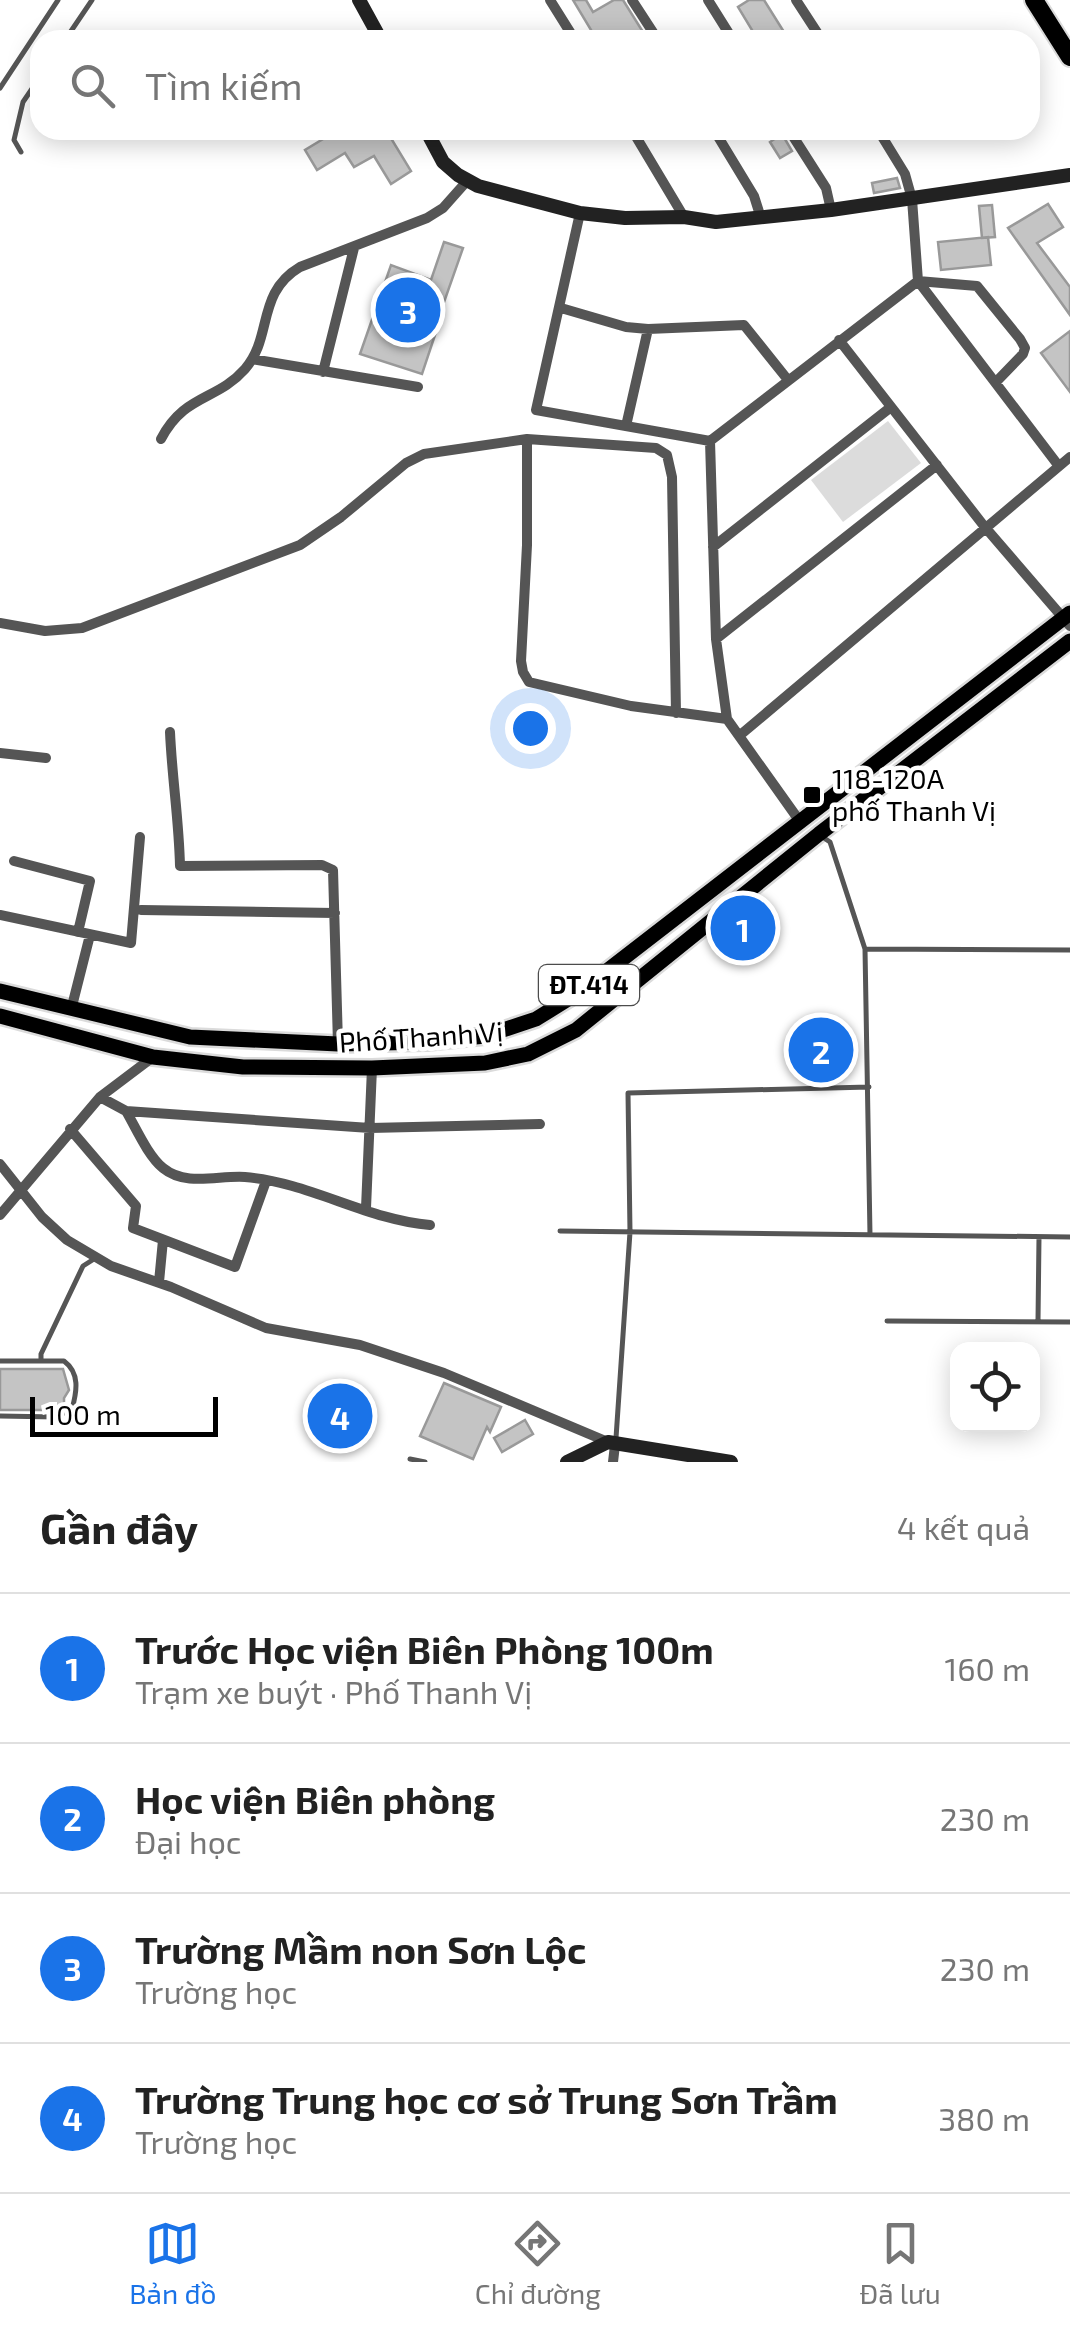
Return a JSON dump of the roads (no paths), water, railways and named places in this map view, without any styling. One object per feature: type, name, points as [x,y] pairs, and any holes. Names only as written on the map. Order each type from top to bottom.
[{"type":"highway","points":[[1034,0],[1070,57]]},
{"type":"main road","name":"Phố Thanh Vị","points":[[0,991],[190,1038],[338,1044],[427,1042],[484,1036],[536,1018],[581,992],[1068,619]]},
{"type":"main road","name":"Phố Thanh Vị","points":[[0,1016],[153,1057],[243,1068],[485,1063],[528,1054],[576,1030],[818,834],[1070,641]]},
{"type":"main road","points":[[802,823],[818,834]]},
{"type":"street","points":[[550,0],[569,30]]},
{"type":"street","points":[[632,0],[652,30]]},
{"type":"street","points":[[708,0],[727,30]]},
{"type":"street","points":[[796,0],[816,30]]},
{"type":"street","points":[[364,3],[376,30]]},
{"type":"street","points":[[431,140],[442,162],[467,180],[580,213],[625,218],[716,222],[912,199],[1068,174]]},
{"type":"street","points":[[638,140],[684,218]]},
{"type":"street","points":[[720,140],[754,196],[760,215]]},
{"type":"street","points":[[796,140],[826,188],[831,210]]},
{"type":"street","points":[[884,140],[906,174],[912,199],[918,282],[1058,466]]},
{"type":"street","points":[[161,440],[171,420],[184,408],[230,382],[252,359],[268,307],[285,276],[427,218],[443,208],[467,180]]},
{"type":"street","points":[[580,213],[536,410],[710,441],[918,282],[976,286],[1020,339],[1024,354],[996,382]]},
{"type":"street","points":[[324,372],[354,248]]},
{"type":"street","points":[[560,308],[648,329],[744,325],[788,380]]},
{"type":"street","points":[[626,426],[648,329]]},
{"type":"street","points":[[839,340],[984,526],[1068,619]]},
{"type":"street","points":[[252,359],[418,387]]},
{"type":"street","points":[[713,547],[891,407]]},
{"type":"street","points":[[527,439],[522,672],[529,682],[676,713],[727,719]]},
{"type":"street","points":[[0,622],[44,631],[82,628],[300,545],[406,463],[424,454],[527,439],[656,448],[667,454],[672,478],[676,713]]},
{"type":"street","points":[[710,441],[716,638],[727,719],[802,823]]},
{"type":"street","points":[[739,736],[1070,456]]},
{"type":"street","points":[[716,638],[937,465]]},
{"type":"street","points":[[170,732],[180,866],[330,867],[336,874],[338,1044]]},
{"type":"street","points":[[0,753],[46,758]]},
{"type":"street","points":[[0,915],[131,943],[140,836]]},
{"type":"street","points":[[14,861],[90,882],[71,1010]]},
{"type":"street","points":[[141,910],[336,913]]},
{"type":"street","points":[[0,1215],[100,1097],[153,1057]]},
{"type":"street","points":[[366,1208],[372,1068]]},
{"type":"street","points":[[100,1097],[126,1110],[370,1128],[540,1124]]},
{"type":"street","points":[[126,1110],[162,1168],[176,1175],[192,1179],[266,1180],[405,1223],[430,1225]]},
{"type":"street","points":[[70,1129],[136,1206],[133,1228],[236,1267],[266,1180]]},
{"type":"street","points":[[0,1164],[42,1217],[97,1258],[266,1328],[360,1345],[444,1373],[611,1444],[731,1462]]},
{"type":"street","points":[[160,1282],[163,1240]]},
{"type":"street","points":[[567,1462],[611,1444]]},
{"type":"street","points":[[611,1444],[613,1462]]},
{"type":"lane","points":[[38,30],[58,0]]},
{"type":"lane","points":[[72,30],[92,0]]},
{"type":"lane","points":[[0,88],[30,42]]},
{"type":"lane","points":[[21,152],[14,140],[23,102],[30,92]]},
{"type":"lane","points":[[818,834],[830,842],[865,949],[870,1236]]},
{"type":"lane","points":[[865,949],[1070,950]]},
{"type":"lane","points":[[611,1444],[630,1232],[628,1093],[869,1087]]},
{"type":"lane","points":[[560,1231],[1070,1237]]},
{"type":"lane","points":[[1038,1321],[1039,1237]]},
{"type":"lane","points":[[42,1361],[41,1354],[83,1266],[97,1258]]},
{"type":"lane","points":[[887,1320],[1070,1322]]},
{"type":"lane","points":[[0,1361],[64,1361],[71,1366],[76,1382],[72,1409],[56,1418],[0,1416]]},
{"type":"lane","points":[[410,1460],[424,1462]]},
{"type":"place","name":"Trường Mầm non Sơn Lộc","points":[[408,310]]},
{"type":"place","name":"118-120A phố Thanh Vị","points":[[812,795]]},
{"type":"place","name":"Trước Học viện Biên Phòng 100m","points":[[743,928]]},
{"type":"place","name":"Học viện Biên phòng","points":[[821,1050]]},
{"type":"place","name":"Trường Trung học cơ sở Trung Sơn Trầm","points":[[340,1416]]}]
